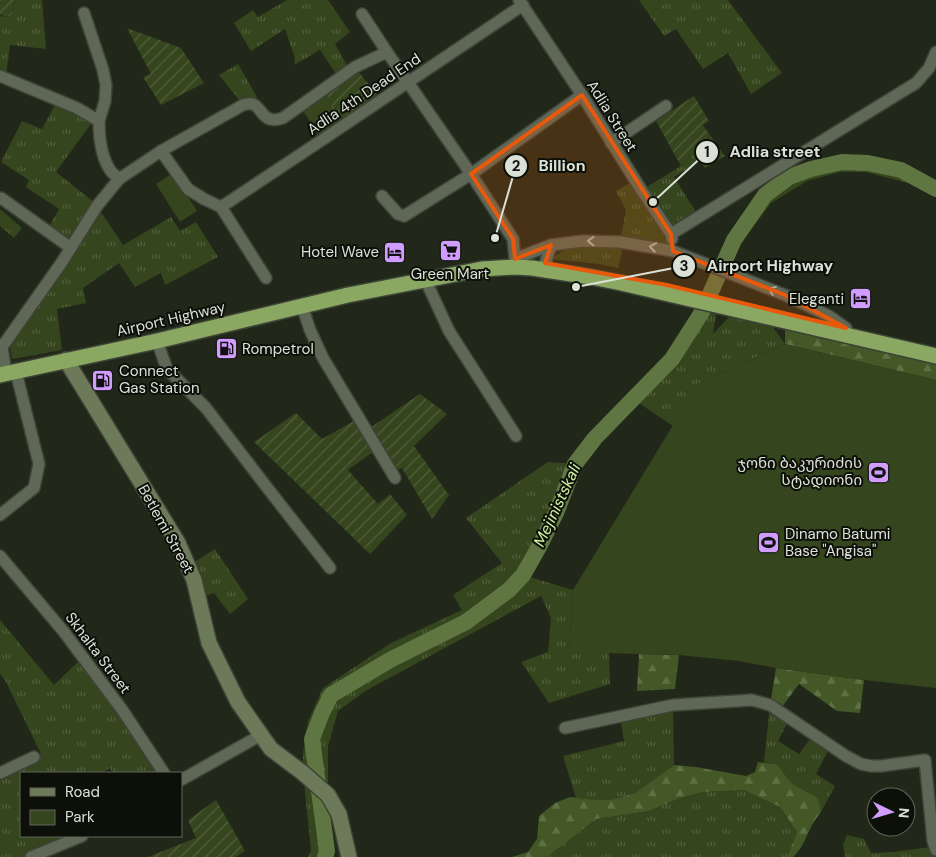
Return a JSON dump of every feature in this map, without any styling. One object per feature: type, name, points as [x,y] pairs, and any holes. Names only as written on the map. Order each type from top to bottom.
[{"type":"highway","name":"Airport Highway","points":[[5,370],[146,334],[422,272],[481,261],[515,259],[544,266],[622,275],[693,296],[936,356]]},
{"type":"highway","name":"Airport Highway","points":[[5,370],[66,360],[425,279],[482,269],[544,266]]},
{"type":"highway","name":"Airport Highway","points":[[723,303],[869,332],[936,349]]},
{"type":"street","name":"Adlia 4th Dead End","points":[[221,207],[408,82],[521,3]]},
{"type":"street","name":"Adlia Street","points":[[521,3],[671,234],[673,251]]},
{"type":"street","points":[[84,13],[103,70],[106,85],[105,100],[99,120],[99,137],[110,169],[119,179]]},
{"type":"street","points":[[362,14],[513,239],[515,259],[551,245],[583,241],[620,242],[673,251],[785,295],[816,309],[846,328]]},
{"type":"street","points":[[0,515],[34,488],[39,464],[5,370],[1,346],[71,248],[97,206],[119,179],[161,151],[249,102],[258,107],[265,117],[270,120],[276,121],[283,118],[355,67],[387,52]]},
{"type":"street","points":[[671,234],[916,83],[929,68],[936,52]]},
{"type":"street","points":[[0,76],[76,108],[99,120]]},
{"type":"street","points":[[382,196],[398,214],[404,216],[471,174],[582,95]]},
{"type":"street","points":[[612,143],[666,106]]},
{"type":"street","points":[[161,151],[188,189],[221,207],[266,278]]},
{"type":"street","points":[[1,198],[71,248]]},
{"type":"street","points":[[544,266],[551,245]]},
{"type":"street","points":[[425,279],[449,331],[516,436]]},
{"type":"street","points":[[302,306],[310,330],[323,358],[395,478]]},
{"type":"street","points":[[158,340],[167,369],[206,408],[330,568]]},
{"type":"street","name":"Betlemi Street","points":[[66,360],[178,543],[194,580],[209,643],[238,702],[271,749],[328,794],[339,814],[349,857]]},
{"type":"street","name":"Skhalta Street","points":[[0,556],[64,632],[123,711],[163,772]]},
{"type":"street","points":[[565,728],[672,704],[752,700],[770,705],[861,764],[880,766],[925,760],[933,841],[936,849]]},
{"type":"street","points":[[182,779],[261,735]]},
{"type":"street","points":[[0,773],[34,757]]},
{"type":"street","points":[[32,857],[80,837]]},
{"type":"highlighted area","points":[[582,95],[671,234],[673,251],[785,295],[846,328],[667,285],[545,263],[551,245],[515,259],[513,239],[471,174]]},
{"type":"green space","points":[[0,0],[15,0],[11,17],[0,15]]},
{"type":"green space","points":[[15,0],[42,0],[46,49],[10,45],[6,76],[0,73],[0,16],[11,17]]},
{"type":"green space","points":[[287,0],[328,0],[350,32],[335,44],[350,70],[339,78],[320,50],[294,65],[295,58],[285,29],[251,51],[234,23],[253,10],[258,17]]},
{"type":"green space","points":[[639,0],[728,0],[782,73],[751,94],[728,53],[703,69],[676,29],[664,36]]},
{"type":"green space","points":[[127,28],[181,48],[204,83],[161,105],[143,77],[151,74]]},
{"type":"green space","points":[[238,64],[257,97],[243,105],[219,75]]},
{"type":"green space","points":[[355,67],[381,100],[346,124],[323,90]]},
{"type":"green space","points":[[323,90],[346,124],[322,140],[300,106]]},
{"type":"green space","points":[[694,96],[709,121],[703,125],[710,135],[681,166],[656,121]]},
{"type":"green space","points":[[56,103],[72,113],[93,121],[56,172],[95,203],[68,243],[47,230],[59,209],[26,187],[29,180],[1,162],[22,121],[42,129]]},
{"type":"green space","points":[[710,135],[725,156],[705,168],[700,161],[674,177],[699,217],[671,234],[673,251],[620,242],[626,210],[616,191],[635,180],[642,190],[681,166]]},
{"type":"green space","points":[[842,162],[868,163],[901,170],[936,190],[865,172],[840,172],[807,181],[771,203],[736,250],[724,261],[734,240],[765,195],[789,177],[811,169]]},
{"type":"green space","points":[[173,173],[197,211],[180,222],[156,184]]},
{"type":"green space","points":[[97,206],[123,245],[171,217],[180,231],[196,222],[218,257],[165,285],[161,273],[135,287],[119,263],[83,288],[86,303],[57,309],[62,350],[12,359],[10,345]]},
{"type":"green space","points":[[0,209],[22,228],[14,238],[0,226]]},
{"type":"green space","points":[[590,245],[623,247],[618,268],[550,259],[563,251]]},
{"type":"green space","points":[[702,312],[716,314],[713,334],[729,317],[772,326],[785,344],[698,384],[673,426],[633,399],[672,359]]},
{"type":"green space","points":[[785,328],[936,360],[936,380],[785,344]]},
{"type":"green space","name":"Dinamo Batumi Base \"Angisa\"","points":[[785,344],[936,380],[936,688],[776,668],[739,661],[679,655],[569,652],[573,590],[698,384]]},
{"type":"green space","points":[[420,394],[447,414],[414,446],[449,495],[432,519],[402,468],[392,473],[377,449],[348,470],[378,504],[390,494],[407,515],[370,554],[254,442],[296,413],[322,439],[359,418],[367,430]]},
{"type":"green space","points":[[548,462],[575,464],[556,513],[523,575],[573,590],[569,651],[609,653],[610,684],[549,703],[521,662],[548,652],[551,618],[541,596],[367,690],[338,711],[328,746],[328,795],[333,845],[330,857],[308,857],[311,850],[303,773],[303,753],[308,721],[323,688],[391,643],[462,610],[453,595],[502,563],[466,518]]},
{"type":"green space","points":[[215,549],[248,599],[230,614],[214,593],[199,598],[188,566]]},
{"type":"green space","points":[[0,620],[54,685],[83,657],[163,772],[112,772],[110,768],[104,772],[20,772],[20,837],[75,837],[31,857],[0,857],[0,773],[41,754],[0,673]]},
{"type":"green space","points":[[639,654],[679,655],[675,689],[637,691]]},
{"type":"green space","points":[[776,668],[864,680],[860,713],[837,711],[799,684],[779,711],[770,705]]},
{"type":"green space","points":[[673,705],[674,765],[635,793],[611,800],[576,798],[563,756],[624,741],[620,716]]},
{"type":"green space","points":[[770,705],[790,718],[778,741],[799,754],[810,739],[820,746],[824,741],[831,745],[816,774],[835,786],[821,812],[818,798],[791,783],[777,764],[764,762]]},
{"type":"green space","points":[[758,762],[777,764],[791,783],[818,798],[821,812],[793,857],[787,857],[797,832],[780,807],[744,790],[703,792],[680,798],[649,811],[596,819],[547,857],[512,857],[528,852],[537,839],[539,816],[555,803],[570,797],[611,800],[635,793],[674,765],[746,776],[755,772]]},
{"type":"green space","points":[[744,790],[780,807],[797,832],[787,857],[547,857],[596,819],[649,811],[680,798],[703,792]]},
{"type":"green space","points":[[216,800],[245,851],[236,857],[148,857],[196,838],[188,820]]},
{"type":"green space","points":[[847,835],[864,839],[871,853],[931,847],[936,857],[845,857],[843,845]]},
{"type":"waterway","name":"Mejinistskali","points":[[325,857],[327,851],[312,739],[331,695],[390,660],[466,622],[509,590],[523,575],[556,513],[575,464],[595,438],[672,359],[702,312],[734,240],[765,195],[789,177],[811,169],[842,162],[868,163],[901,170],[936,189]]},
{"type":"place","name":"Adlia street","points":[[653,202]]},
{"type":"place","name":"Billion","points":[[495,238]]},
{"type":"place","name":"Green Mart","points":[[450,251]]},
{"type":"place","name":"Hotel Wave","points":[[395,252]]},
{"type":"place","name":"Airport Highway","points":[[576,287]]},
{"type":"place","name":"Eleganti","points":[[860,299]]},
{"type":"place","name":"Rompetrol","points":[[226,349]]},
{"type":"place","name":"Connect Gas Station","points":[[103,380]]},
{"type":"place","name":"ჯონი ბაკურიძის სტადიონი","points":[[878,472]]},
{"type":"place","name":"Dinamo Batumi Base \"Angisa\"","points":[[769,543]]}]
